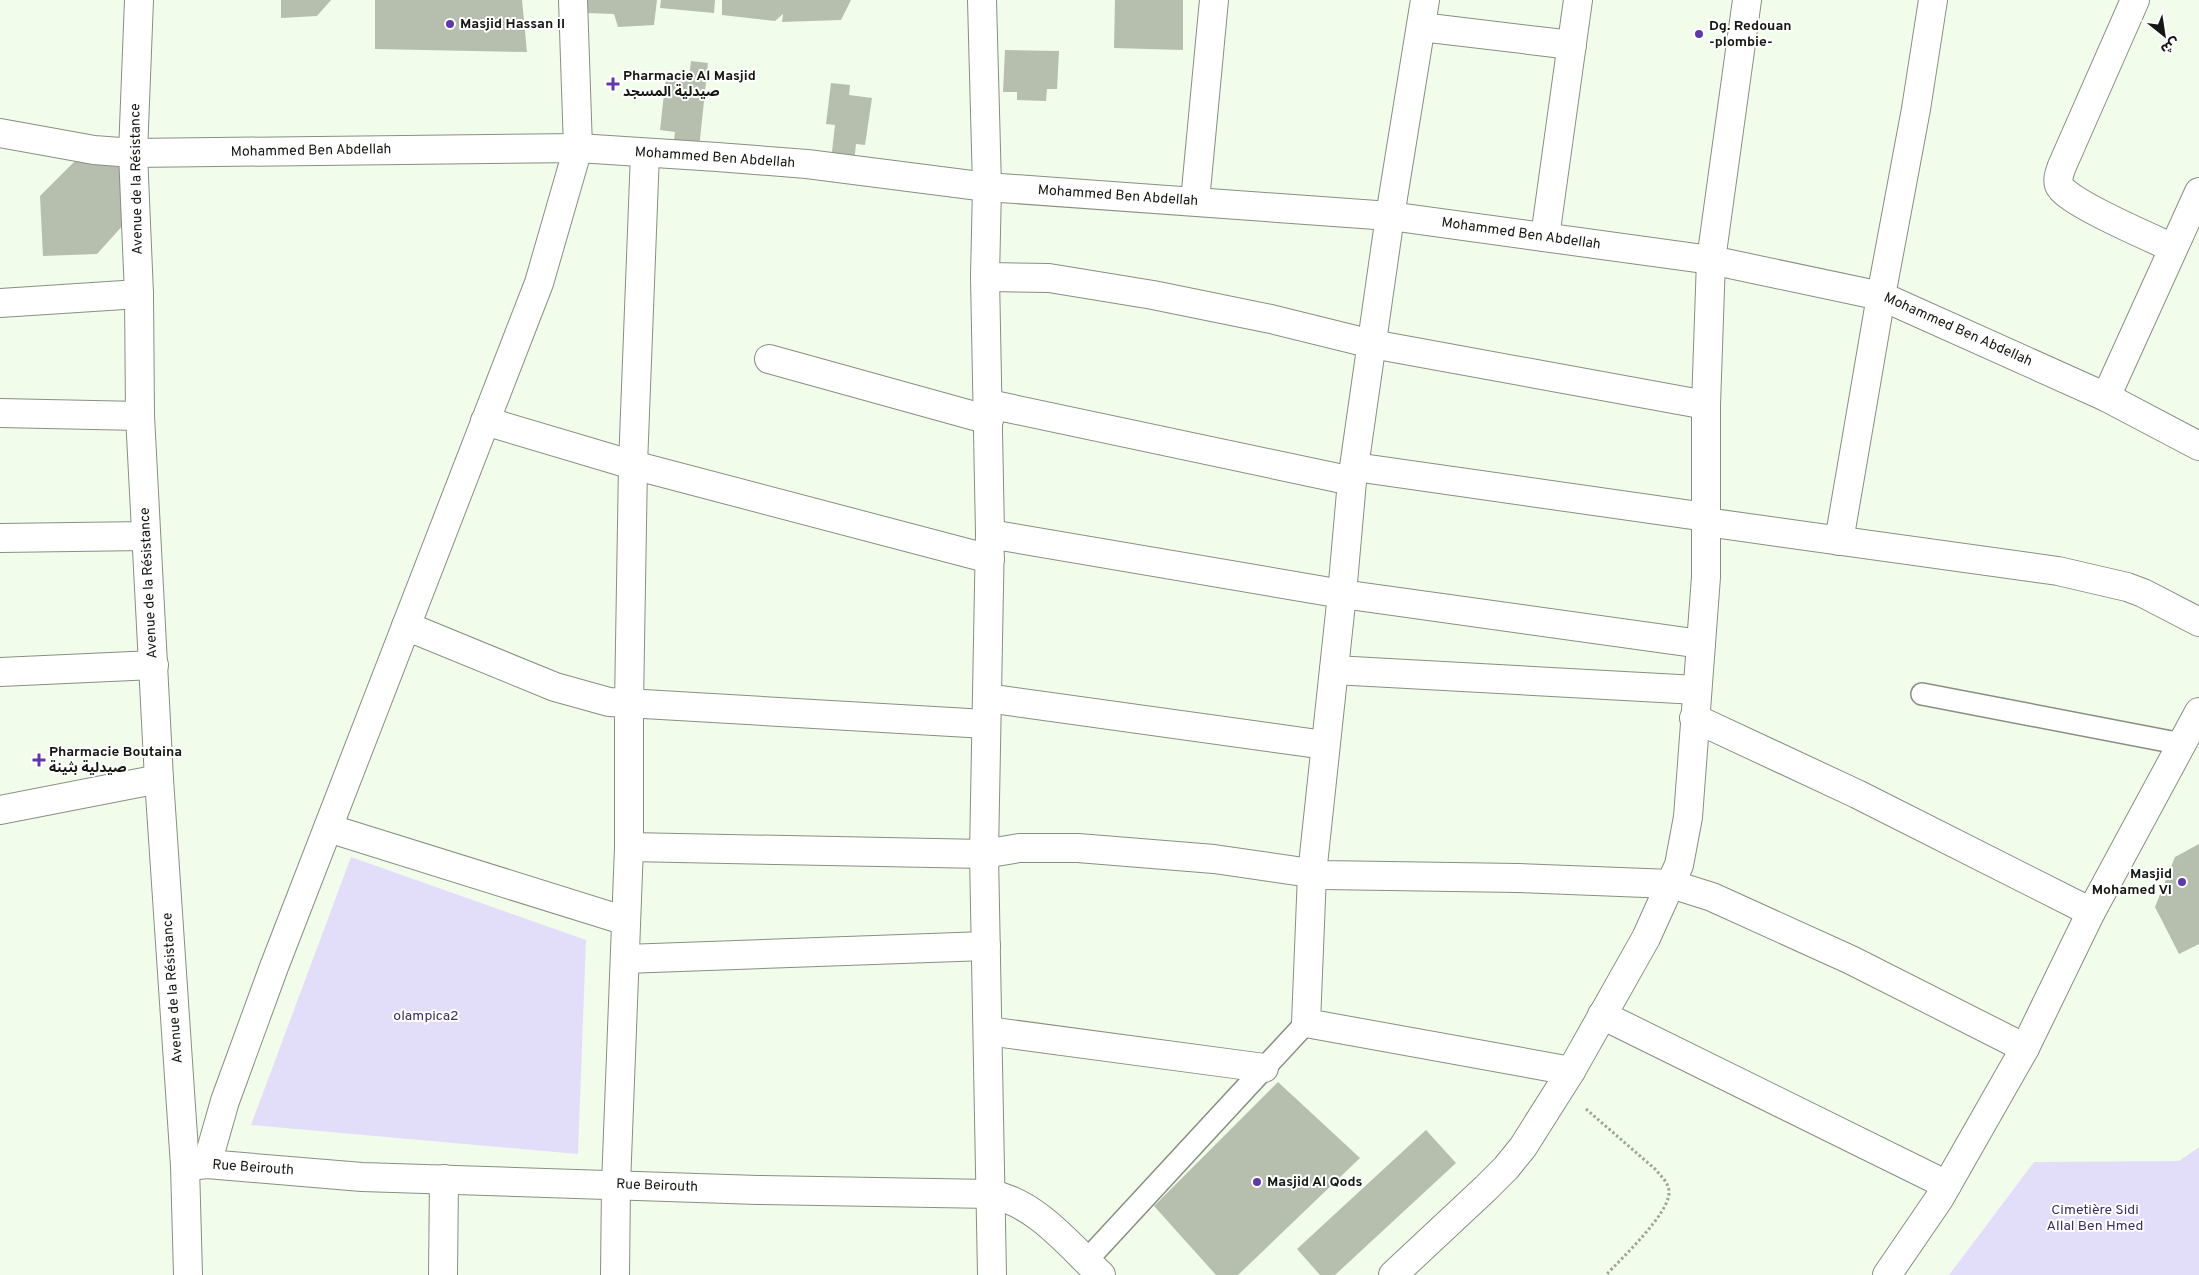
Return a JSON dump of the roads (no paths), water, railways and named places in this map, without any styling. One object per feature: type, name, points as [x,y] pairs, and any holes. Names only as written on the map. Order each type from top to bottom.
[{"type":"street","name":"Avenue de la Résistance","points":[[139,0],[133,153],[139,294],[140,416],[159,779],[196,1165]]},
{"type":"street","points":[[188,1275],[196,1165],[224,1101],[539,283],[578,148],[573,0]]},
{"type":"street","points":[[982,0],[987,187],[985,277],[990,547],[984,854],[992,1275]]},
{"type":"street","points":[[1195,201],[1214,0]]},
{"type":"street","points":[[1093,1268],[1264,1068],[1306,1023],[1312,874],[1353,474],[1390,216],[1425,0]]},
{"type":"street","points":[[1545,237],[1578,0]]},
{"type":"street","points":[[1393,1275],[1506,1168],[1536,1127],[1646,938],[1679,865],[1686,836],[1706,578],[1706,405],[1711,260],[1747,0]]},
{"type":"street","points":[[1840,541],[1881,296],[1916,109],[1933,0]]},
{"type":"street","points":[[2134,0],[2062,166],[2059,186],[2065,193],[2081,204],[2173,248]]},
{"type":"street","points":[[1420,27],[1572,45]]},
{"type":"street","name":"Mohammed Ben Abdellah","points":[[0,133],[94,150],[133,153],[578,148],[807,164],[987,187],[1390,216],[1711,260],[1881,296],[2106,397],[2199,446]]},
{"type":"street","points":[[615,1275],[616,1185],[629,847],[633,465],[645,153]]},
{"type":"street","points":[[2106,397],[2199,192]]},
{"type":"street","points":[[985,277],[1048,278],[1153,295],[1271,319],[1372,344],[1706,405]]},
{"type":"street","points":[[0,303],[139,294]]},
{"type":"street","points":[[769,359],[989,412],[1353,474],[1706,519],[1840,541],[2010,563],[2106,581],[2143,593],[2199,622]]},
{"type":"street","points":[[0,413],[140,416]]},
{"type":"street","points":[[485,421],[633,465],[990,547],[1701,644]]},
{"type":"street","points":[[0,538],[146,536]]},
{"type":"street","points":[[406,626],[555,687],[609,702],[629,704],[987,711],[1325,745]]},
{"type":"street","points":[[0,672],[154,665]]},
{"type":"street","points":[[1334,670],[1697,690]]},
{"type":"street","points":[[1887,1275],[1947,1185],[2026,1048],[2092,912],[2194,725],[1922,694]]},
{"type":"street","points":[[1694,718],[1865,799],[2092,912]]},
{"type":"street","points":[[0,810],[159,779]]},
{"type":"street","points":[[328,828],[626,921]]},
{"type":"street","points":[[629,847],[984,854],[1019,848],[1124,851],[1214,859],[1312,874],[1517,878],[1671,884],[1712,897],[1842,956],[2026,1048]]},
{"type":"street","points":[[625,960],[986,946]]},
{"type":"street","points":[[1602,1015],[1947,1185]]},
{"type":"street","points":[[1306,1023],[1565,1080]]},
{"type":"street","points":[[988,1031],[1264,1068]]},
{"type":"street","name":"Rue Beirouth","points":[[196,1165],[362,1177],[758,1190],[991,1194],[1011,1199],[1043,1220],[1093,1268]]},
{"type":"street","points":[[443,1275],[444,1179]]},
{"type":"place","name":"Masjid Hassan II","points":[[450,24]]},
{"type":"place","name":"Dg. Redouan -plombie-","points":[[1699,34]]},
{"type":"place","name":"Pharmacie Al Masjid صيدلية المسجد","points":[[613,84]]},
{"type":"place","name":"Pharmacie Boutaina صيدلية بثينة","points":[[39,760]]},
{"type":"place","name":"Masjid Mohamed VI","points":[[2182,882]]},
{"type":"place","name":"Masjid Al Qods","points":[[1257,1182]]},
{"type":"park label","name":"olampica2","points":[[426,1016]]},
{"type":"park label","name":"Cimetière Sidi Allal Ben Hmed","points":[[2095,1218]]}]
